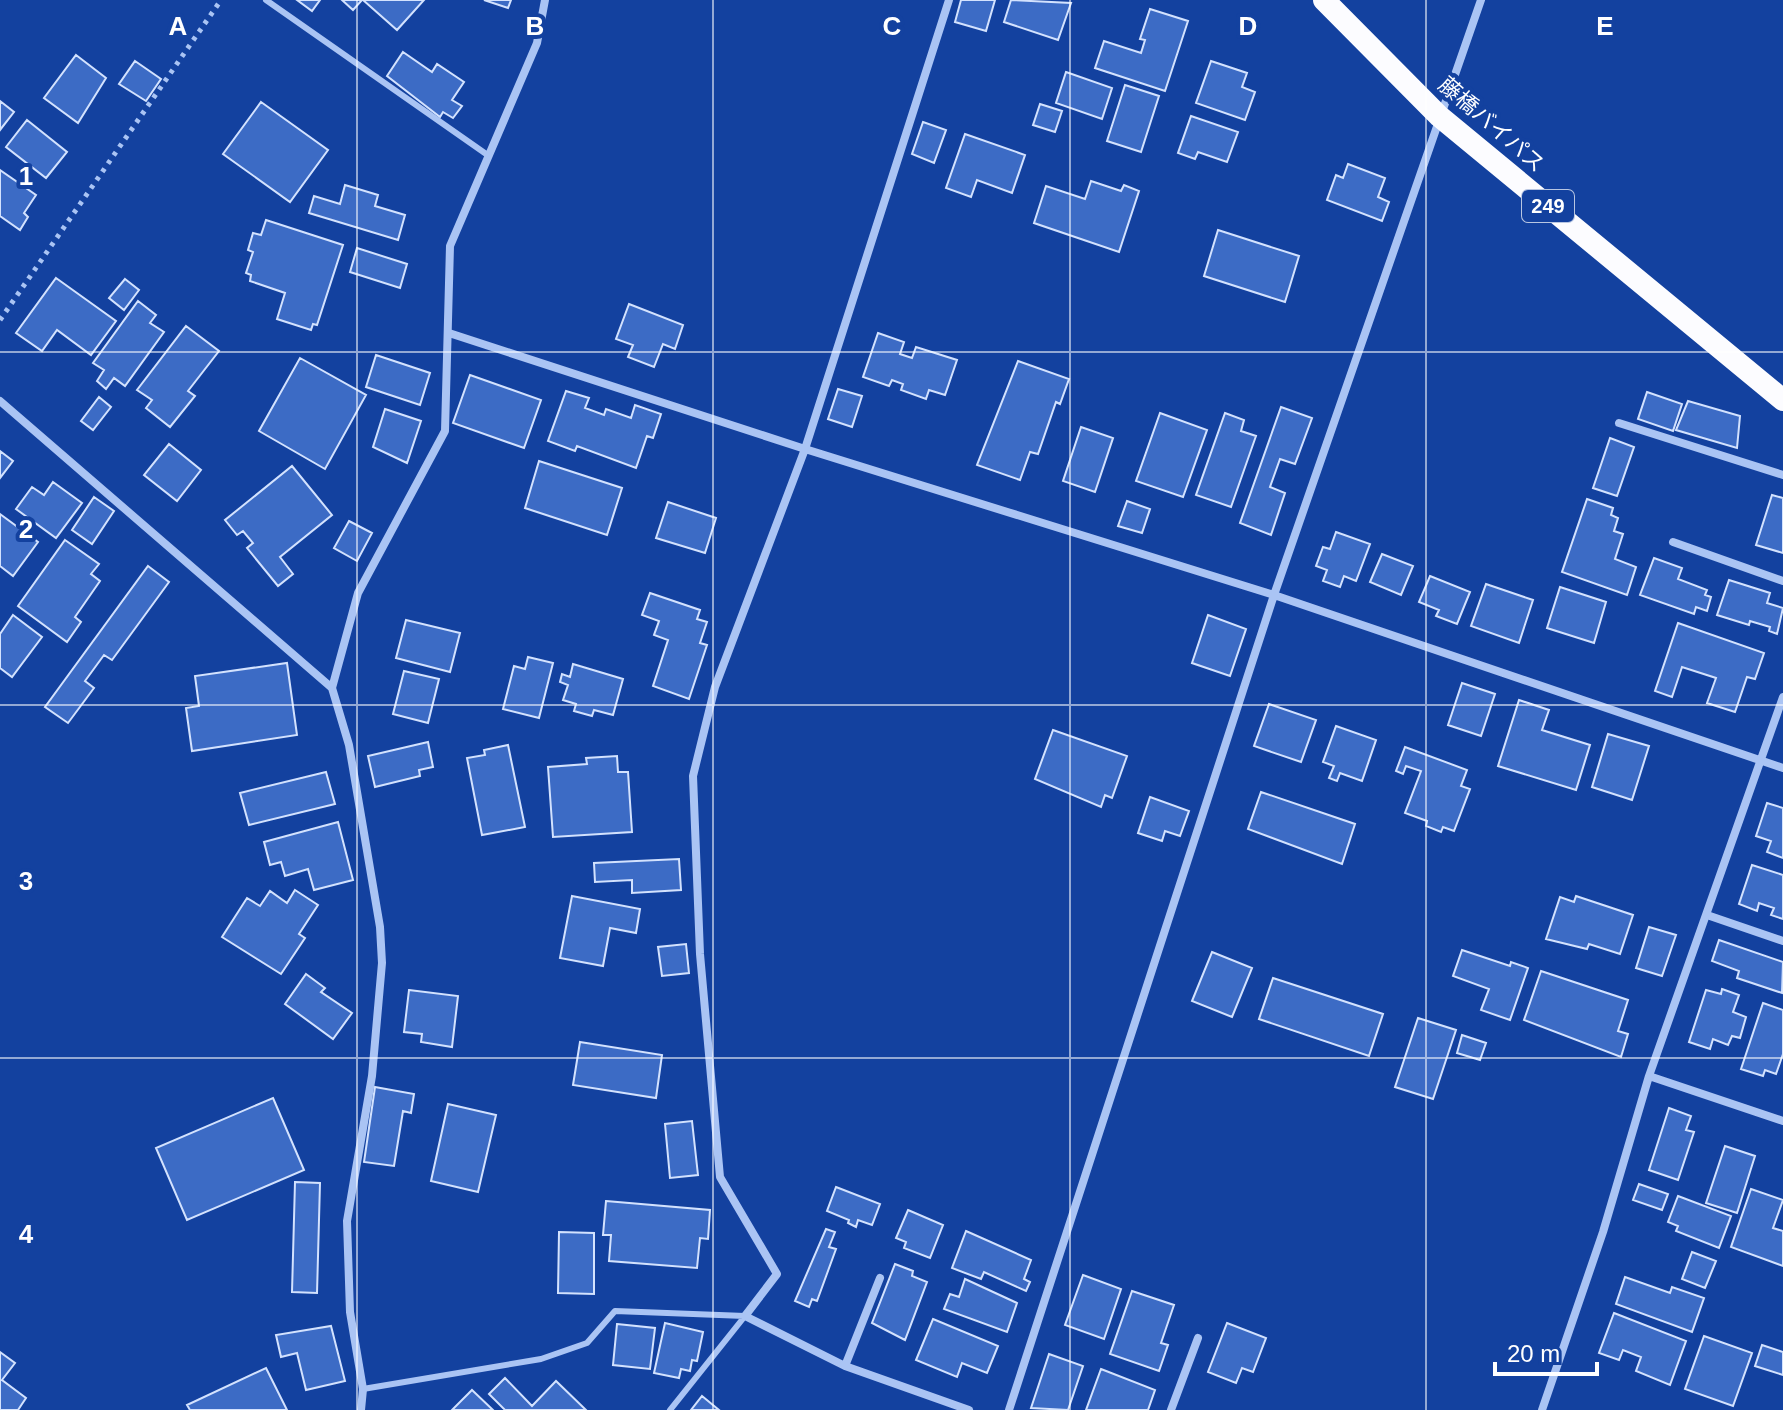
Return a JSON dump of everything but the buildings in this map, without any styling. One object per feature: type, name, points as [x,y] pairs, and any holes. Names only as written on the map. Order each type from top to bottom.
[{"type":"highway","name":"藤橋バイパス","points":[[1324,0],[1439,116],[1783,400]]},
{"type":"street","points":[[361,1410],[363,1389],[350,1312],[347,1221],[372,1076],[382,963],[380,927],[349,745],[332,688],[358,593],[445,431],[450,246],[537,43],[545,0]]},
{"type":"street","points":[[949,0],[805,449],[715,687],[693,776],[700,954],[720,1177],[777,1274],[745,1316],[845,1366],[969,1410]]},
{"type":"street","points":[[1009,1410],[1274,595],[1481,0]]},
{"type":"street","points":[[449,333],[805,449],[1274,595],[1783,768]]},
{"type":"street","points":[[0,401],[332,688]]},
{"type":"street","points":[[1619,423],[1783,475]]},
{"type":"street","points":[[1673,542],[1783,581]]},
{"type":"street","points":[[1542,1410],[1603,1232],[1649,1076],[1783,697]]},
{"type":"street","points":[[1707,915],[1783,941]]},
{"type":"street","points":[[1649,1076],[1783,1121]]},
{"type":"street","points":[[845,1366],[880,1278]]},
{"type":"street","points":[[1171,1410],[1198,1338]]},
{"type":"lane","points":[[266,0],[489,156]]},
{"type":"lane","points":[[363,1389],[541,1359],[587,1343],[615,1311],[745,1316]]},
{"type":"lane","points":[[670,1410],[745,1316]]},
{"type":"path","points":[[0,320],[221,0]]}]
